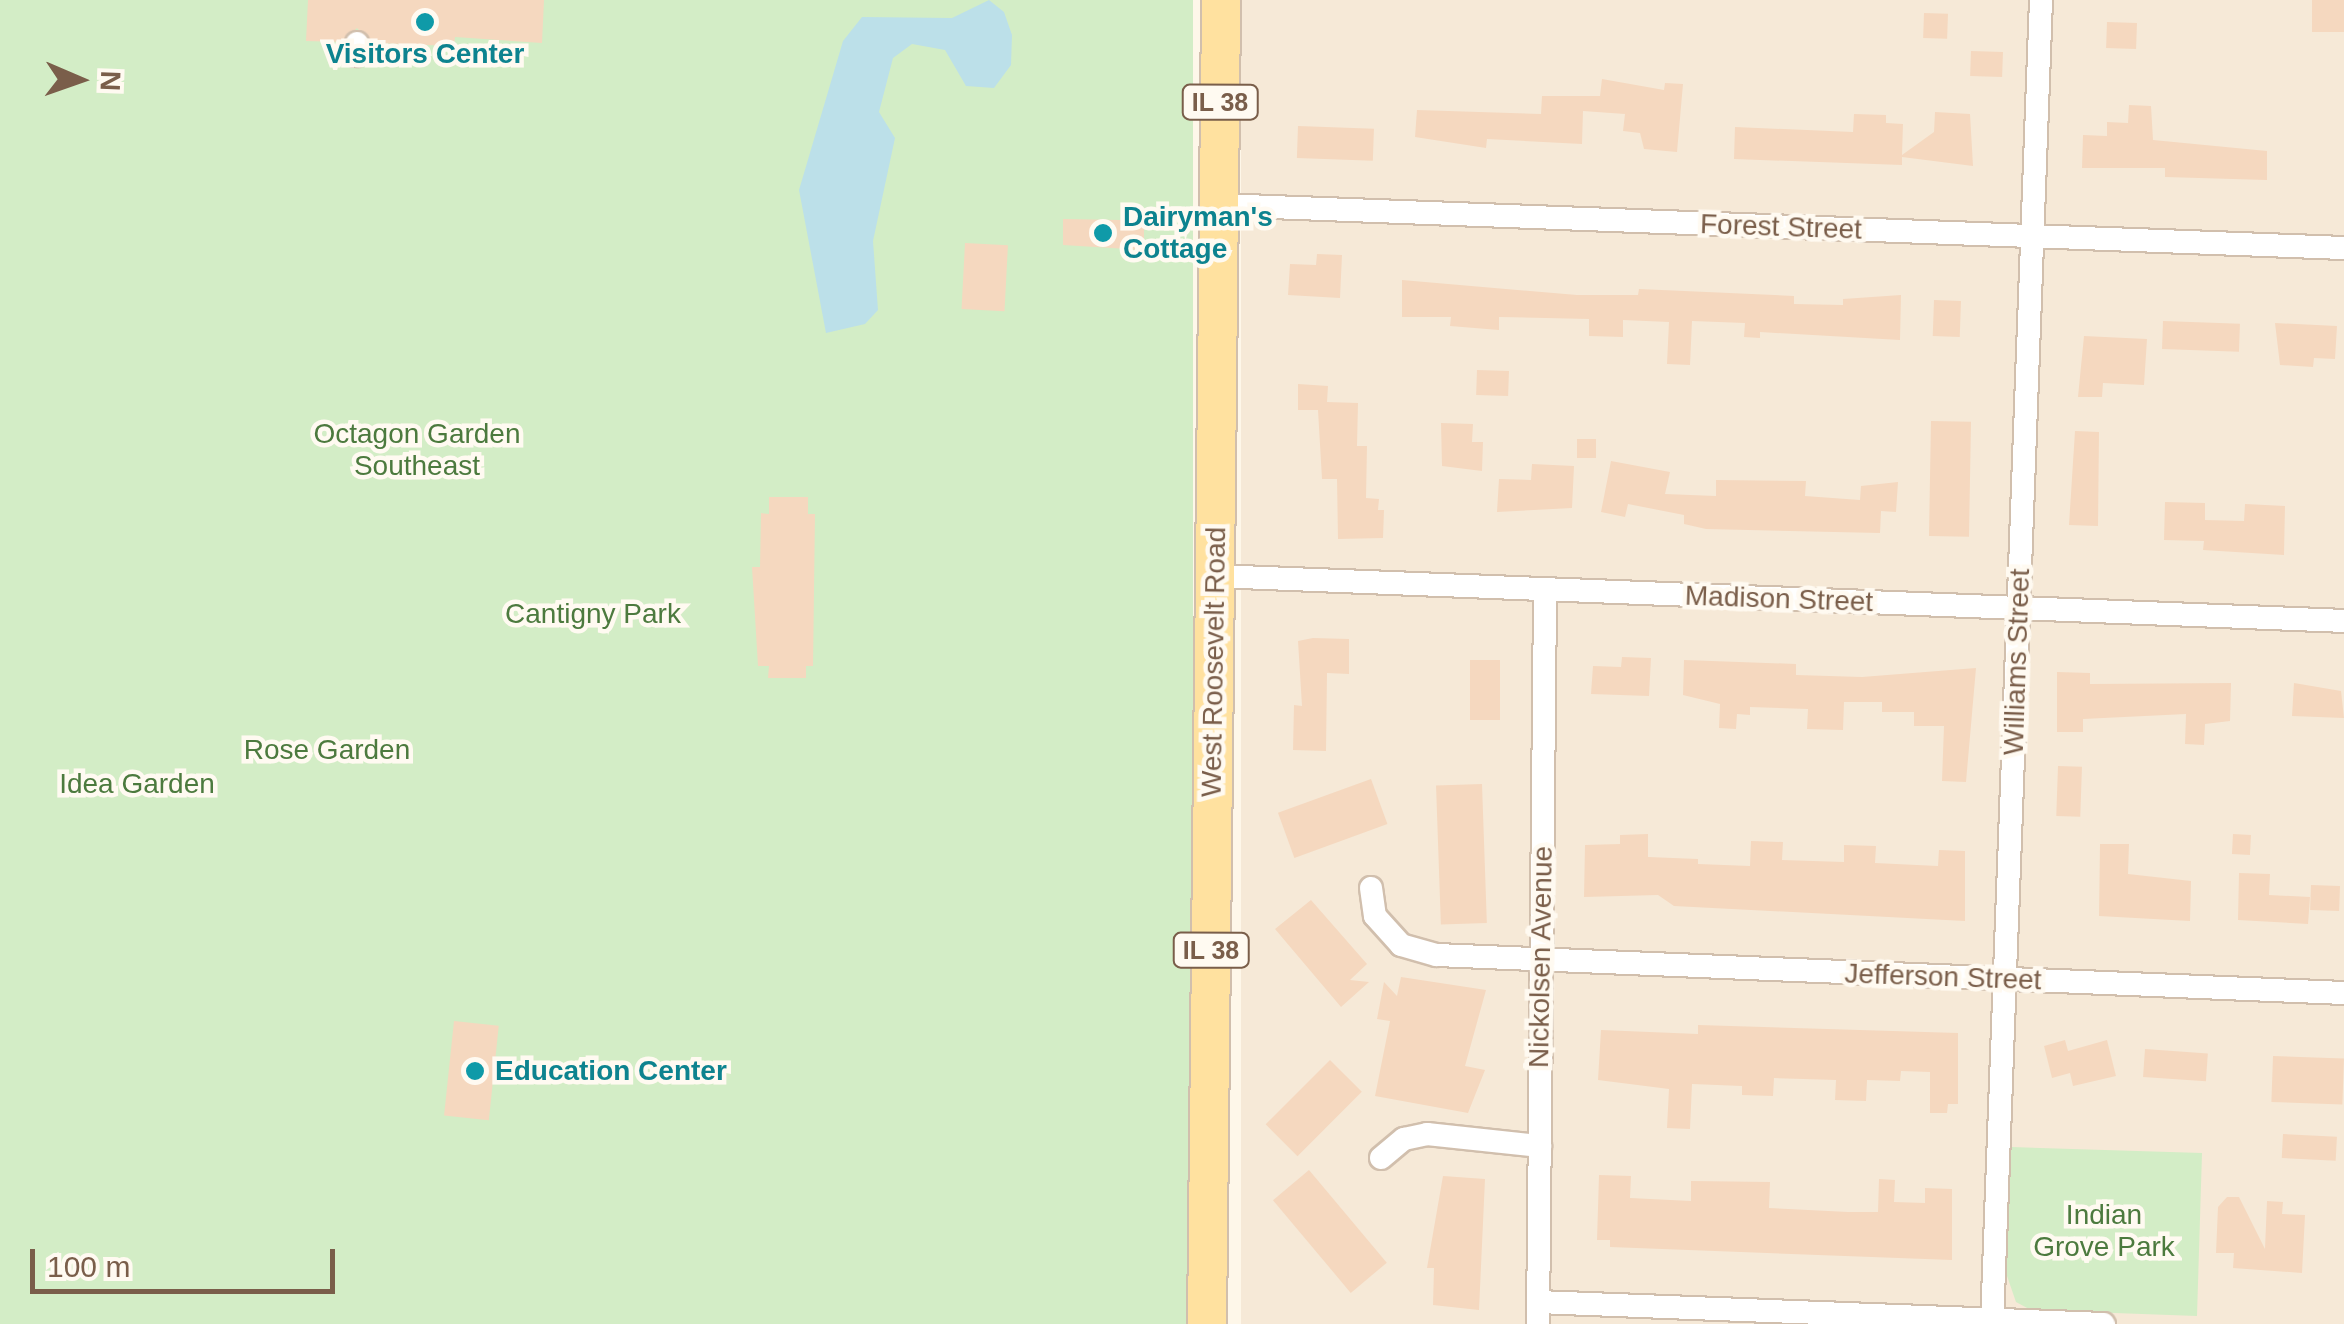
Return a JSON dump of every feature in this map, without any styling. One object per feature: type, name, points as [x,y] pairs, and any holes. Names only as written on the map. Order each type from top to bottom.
[{"type":"main road","name":"West Roosevelt Road","points":[[1207,1324],[1222,0]]},
{"type":"street","name":"Williams Street","points":[[1992,1322],[2041,0]]},
{"type":"street","name":"Forest Street","points":[[1218,204],[2344,248]]},
{"type":"street","name":"Madison Street","points":[[1215,576],[2344,621]]},
{"type":"street","name":"Nickolsen Avenue","points":[[1538,1313],[1544,590]]},
{"type":"street","name":"Jefferson Street","points":[[1371,888],[1375,916],[1400,946],[1541,962],[2344,993]]},
{"type":"street","points":[[1381,1158],[1404,1139],[1427,1134],[1540,1146]]},
{"type":"street","points":[[1538,1313],[2104,1324]]},
{"type":"shaded area","points":[[1241,0],[2344,0],[2344,1324],[1241,1324]]},
{"type":"green space","name":"Cantigny Park","points":[[0,0],[1193,0],[1193,1324],[0,1324]]},
{"type":"green space","name":"Indian Grove Park","points":[[2011,1147],[2202,1153],[2197,1316],[2031,1310],[2016,1302],[2006,1273]]},
{"type":"water","points":[[989,0],[1004,12],[1012,35],[1011,65],[994,88],[966,86],[945,50],[912,44],[893,58],[879,112],[895,138],[873,241],[878,310],[865,324],[826,333],[799,190],[843,41],[862,17],[952,18]]},
{"type":"building","name":"Visitors Center","points":[[308,0],[544,0],[542,43],[455,37],[454,46],[372,43],[357,28],[342,42],[306,41]]},
{"type":"building","points":[[2312,0],[2344,0],[2344,32],[2312,32]]},
{"type":"building","points":[[1924,13],[1948,14],[1947,39],[1923,38]]},
{"type":"building","points":[[2107,22],[2137,23],[2136,49],[2106,48]]},
{"type":"building","points":[[1971,51],[2003,52],[2002,77],[1970,76]]},
{"type":"building","points":[[1602,79],[1664,90],[1665,83],[1683,84],[1677,152],[1644,149],[1640,133],[1623,131],[1625,114],[1583,111],[1582,144],[1487,139],[1486,148],[1415,137],[1417,110],[1541,114],[1542,96],[1600,96]]},
{"type":"building","points":[[2129,105],[2151,106],[2153,140],[2267,151],[2267,180],[2165,177],[2165,168],[2082,168],[2083,135],[2107,136],[2107,122],[2128,123]]},
{"type":"building","points":[[1935,112],[1970,114],[1973,166],[1902,157],[1902,165],[1734,159],[1735,127],[1853,132],[1854,114],[1886,115],[1886,123],[1903,124],[1902,155],[1934,132]]},
{"type":"building","points":[[1298,126],[1374,129],[1373,161],[1297,158]]},
{"type":"building","name":"Dairyman's Cottage","points":[[1121,215],[1144,215],[1144,250],[1063,245],[1063,219],[1121,220]]},
{"type":"building","points":[[965,243],[1008,245],[1004,311],[962,309]]},
{"type":"building","points":[[1317,254],[1342,255],[1340,298],[1288,295],[1290,264],[1316,265]]},
{"type":"building","points":[[1402,280],[1577,295],[1638,295],[1639,289],[1794,296],[1794,304],[1843,305],[1843,299],[1901,295],[1900,340],[1760,332],[1760,338],[1744,337],[1745,323],[1692,321],[1690,365],[1667,364],[1669,322],[1623,320],[1623,337],[1589,336],[1589,319],[1499,317],[1499,330],[1450,326],[1451,317],[1402,317]]},
{"type":"building","points":[[1934,300],[1961,301],[1960,337],[1933,336]]},
{"type":"building","points":[[2163,321],[2240,324],[2239,352],[2162,349]]},
{"type":"building","points":[[2275,323],[2337,326],[2335,359],[2314,358],[2313,367],[2280,365]]},
{"type":"building","points":[[2084,336],[2147,339],[2144,385],[2103,383],[2102,397],[2078,397]]},
{"type":"building","points":[[1477,370],[1509,371],[1508,396],[1476,395]]},
{"type":"building","points":[[1298,384],[1328,386],[1327,402],[1358,403],[1357,446],[1367,446],[1366,498],[1379,499],[1378,510],[1384,510],[1383,538],[1338,539],[1337,479],[1322,479],[1318,410],[1298,410]]},
{"type":"building","points":[[1931,421],[1971,422],[1969,537],[1929,536]]},
{"type":"building","points":[[1441,423],[1473,424],[1472,442],[1483,442],[1482,471],[1442,466]]},
{"type":"building","points":[[2075,431],[2099,432],[2098,526],[2069,525]]},
{"type":"building","points":[[1577,439],[1596,439],[1596,458],[1577,458]]},
{"type":"building","points":[[1611,461],[1670,472],[1665,494],[1716,496],[1716,480],[1806,481],[1805,496],[1860,500],[1861,486],[1898,482],[1896,512],[1881,511],[1880,533],[1706,529],[1684,524],[1684,515],[1628,504],[1625,517],[1601,512]]},
{"type":"building","points":[[1532,464],[1574,466],[1572,508],[1497,512],[1499,479],[1531,480]]},
{"type":"building","points":[[769,497],[808,497],[808,514],[815,514],[813,666],[806,666],[806,678],[768,678],[769,666],[758,666],[752,567],[760,567],[761,513],[769,514]]},
{"type":"building","points":[[2165,502],[2205,503],[2205,520],[2244,521],[2245,504],[2285,506],[2284,555],[2203,550],[2204,541],[2164,540]]},
{"type":"building","points":[[1349,639],[1349,674],[1327,673],[1326,751],[1293,750],[1294,705],[1302,706],[1298,641]]},
{"type":"building","points":[[1622,657],[1651,658],[1649,696],[1591,694],[1593,666],[1621,667]]},
{"type":"building","points":[[1470,660],[1500,660],[1500,720],[1470,720]]},
{"type":"building","points":[[1684,660],[1796,664],[1796,675],[1862,677],[1976,668],[1966,782],[1942,781],[1944,726],[1914,726],[1914,712],[1882,712],[1882,702],[1844,702],[1843,730],[1807,729],[1808,709],[1750,707],[1750,715],[1737,714],[1736,729],[1719,728],[1720,704],[1683,695]]},
{"type":"building","points":[[2057,672],[2090,673],[2090,684],[2231,683],[2230,721],[2205,724],[2204,745],[2185,744],[2186,714],[2083,719],[2083,732],[2057,732]]},
{"type":"building","points":[[2294,683],[2341,691],[2344,718],[2292,716]]},
{"type":"building","points":[[2058,766],[2082,767],[2080,817],[2056,816]]},
{"type":"building","points":[[1371,779],[1387,824],[1294,858],[1278,813]]},
{"type":"building","points":[[1482,784],[1487,923],[1441,925],[1436,786]]},
{"type":"building","points":[[1648,834],[1648,857],[1698,859],[1698,864],[1750,866],[1751,841],[1783,842],[1782,860],[1844,862],[1844,845],[1876,846],[1875,863],[1938,866],[1939,850],[1965,851],[1965,921],[1674,906],[1658,895],[1584,897],[1585,845],[1620,844],[1620,835]]},
{"type":"building","points":[[2233,834],[2251,835],[2250,855],[2232,854]]},
{"type":"building","points":[[2100,844],[2129,844],[2128,874],[2191,881],[2190,921],[2099,916]]},
{"type":"building","points":[[2239,873],[2270,874],[2269,895],[2310,897],[2308,924],[2238,920]]},
{"type":"building","points":[[2311,885],[2340,886],[2339,911],[2310,910]]},
{"type":"building","points":[[1311,900],[1367,964],[1350,980],[1369,982],[1341,1007],[1275,929]]},
{"type":"building","points":[[1401,977],[1486,990],[1465,1066],[1485,1070],[1468,1113],[1375,1096],[1390,1021],[1377,1019],[1384,982],[1397,996]]},
{"type":"building","name":"Education Center","points":[[454,1021],[499,1026],[489,1120],[444,1115]]},
{"type":"building","points":[[1698,1025],[1958,1033],[1958,1104],[1948,1104],[1947,1113],[1930,1113],[1930,1072],[1901,1071],[1900,1081],[1867,1080],[1866,1101],[1835,1100],[1836,1080],[1774,1078],[1773,1096],[1742,1095],[1742,1086],[1692,1084],[1690,1129],[1667,1128],[1669,1089],[1598,1080],[1601,1030],[1698,1034]]},
{"type":"building","points":[[2065,1040],[2068,1051],[2107,1040],[2116,1076],[2073,1086],[2070,1073],[2052,1078],[2044,1046]]},
{"type":"building","points":[[2145,1049],[2208,1053],[2206,1081],[2143,1077]]},
{"type":"building","points":[[2273,1056],[2344,1058],[2342,1104],[2271,1102]]},
{"type":"building","points":[[1330,1060],[1362,1092],[1297,1156],[1266,1124]]},
{"type":"building","points":[[2283,1134],[2337,1137],[2336,1161],[2282,1158]]},
{"type":"building","points":[[1309,1170],[1387,1263],[1351,1293],[1273,1200]]},
{"type":"building","points":[[1599,1175],[1631,1176],[1630,1198],[1691,1201],[1691,1181],[1770,1182],[1769,1208],[1848,1212],[1878,1212],[1879,1179],[1895,1180],[1894,1202],[1925,1203],[1925,1188],[1952,1189],[1952,1260],[1610,1247],[1610,1240],[1597,1240]]},
{"type":"building","points":[[1443,1176],[1485,1179],[1479,1310],[1433,1305],[1434,1268],[1427,1268]]},
{"type":"building","points":[[2227,1197],[2239,1197],[2265,1249],[2267,1201],[2283,1202],[2282,1214],[2305,1215],[2302,1273],[2233,1268],[2234,1253],[2216,1253],[2218,1207]]},
{"type":"place","name":"Visitors Center","points":[[425,22]]},
{"type":"place","name":"Dairyman's Cottage","points":[[1103,233]]},
{"type":"place","name":"Education Center","points":[[475,1071]]},
{"type":"park label","name":"Octagon Garden Southeast","points":[[417,450]]},
{"type":"park label","name":"Rose Garden","points":[[327,750]]},
{"type":"park label","name":"Idea Garden","points":[[137,784]]}]
